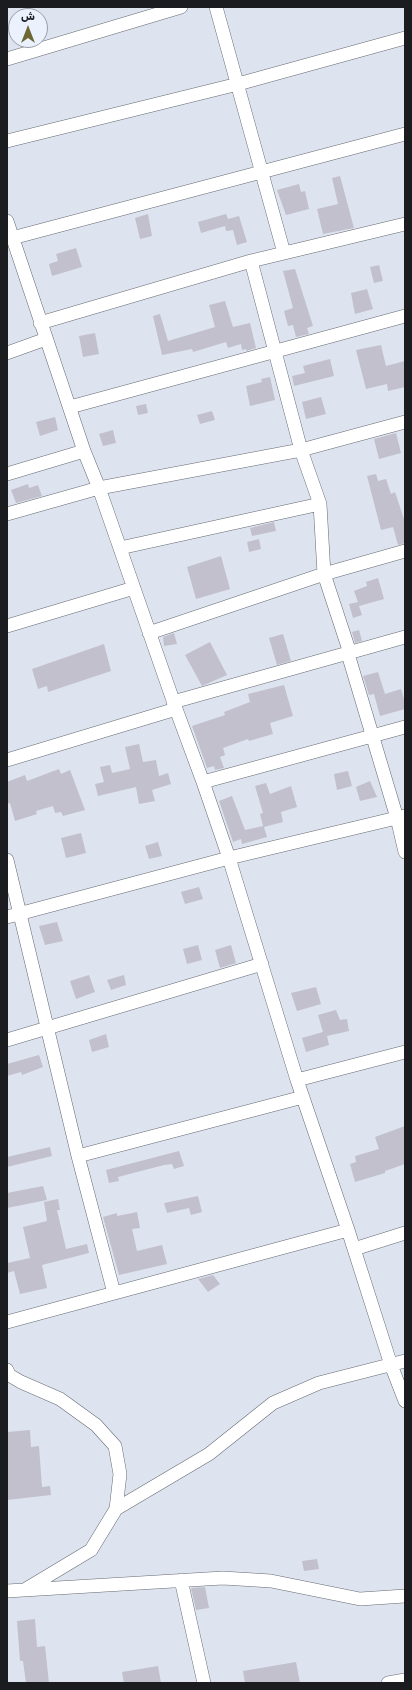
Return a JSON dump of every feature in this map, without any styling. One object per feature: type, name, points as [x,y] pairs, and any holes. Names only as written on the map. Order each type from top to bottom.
[{"type":"street","points":[[7,60],[181,7]]},
{"type":"street","points":[[216,7],[284,253]]},
{"type":"street","points":[[7,141],[238,84],[405,38]]},
{"type":"street","points":[[12,238],[405,134]]},
{"type":"street","points":[[7,221],[84,451],[99,488],[229,858],[297,1080],[348,1230],[391,1365],[405,1401]]},
{"type":"street","points":[[40,323],[251,261],[405,224]]},
{"type":"street","points":[[251,261],[301,450],[320,504],[324,574],[349,653],[372,735],[401,817],[405,852]]},
{"type":"street","points":[[70,407],[274,350],[405,316]]},
{"type":"street","points":[[7,353],[46,339]]},
{"type":"street","points":[[7,514],[99,488],[301,450],[405,422]]},
{"type":"street","points":[[7,474],[84,451]]},
{"type":"street","points":[[120,548],[320,504]]},
{"type":"street","points":[[149,633],[324,574],[405,551]]},
{"type":"street","points":[[7,626],[134,588]]},
{"type":"street","points":[[7,760],[175,706],[405,637]]},
{"type":"street","points":[[203,782],[405,727]]},
{"type":"street","points":[[7,917],[229,858],[401,817]]},
{"type":"street","points":[[7,860],[78,1156],[114,1293]]},
{"type":"street","points":[[7,1040],[262,964]]},
{"type":"street","points":[[297,1080],[405,1052]]},
{"type":"street","points":[[78,1156],[303,1096]]},
{"type":"street","points":[[7,1322],[348,1230]]},
{"type":"street","points":[[354,1249],[405,1233]]},
{"type":"street","points":[[116,1509],[210,1454],[273,1403],[319,1383],[405,1361]]},
{"type":"street","points":[[7,1370],[9,1375],[21,1382],[60,1399],[96,1424],[115,1446],[120,1474],[116,1509],[91,1550],[23,1591]]},
{"type":"street","points":[[7,1590],[23,1591],[223,1578],[271,1581],[360,1599],[405,1596]]},
{"type":"street","points":[[181,1580],[204,1683]]},
{"type":"street","points":[[388,1683],[405,1680]]},
{"type":"building","points":[[340,176],[354,228],[323,234],[317,209],[338,204],[332,178]]},
{"type":"building","points":[[299,184],[301,192],[305,191],[309,209],[286,215],[277,190]]},
{"type":"building","points":[[148,214],[152,236],[140,239],[135,218]]},
{"type":"building","points":[[226,214],[228,219],[239,216],[247,242],[237,245],[233,230],[226,231],[225,226],[201,233],[198,222]]},
{"type":"building","points":[[76,248],[82,267],[52,276],[49,264],[58,261],[56,254]]},
{"type":"building","points":[[379,265],[383,281],[374,283],[370,267]]},
{"type":"building","points":[[295,269],[313,326],[307,328],[309,334],[296,337],[293,325],[288,326],[284,311],[293,308],[283,271]]},
{"type":"building","points":[[367,289],[373,309],[355,314],[351,293]]},
{"type":"building","points":[[225,301],[233,327],[250,323],[256,348],[246,351],[246,349],[242,350],[241,344],[228,348],[226,342],[193,352],[192,349],[162,355],[153,316],[160,314],[168,341],[215,327],[209,305]]},
{"type":"building","points":[[95,333],[99,354],[83,357],[79,336]]},
{"type":"building","points":[[381,345],[386,366],[405,361],[405,387],[388,391],[387,384],[366,389],[356,350]]},
{"type":"building","points":[[330,359],[334,376],[294,386],[292,376],[305,373],[303,366]]},
{"type":"building","points":[[270,377],[275,400],[250,406],[246,386],[262,382],[261,379]]},
{"type":"building","points":[[321,397],[326,414],[306,419],[302,402]]},
{"type":"building","points":[[146,404],[148,413],[138,415],[136,406]]},
{"type":"building","points":[[212,411],[215,420],[200,424],[197,415]]},
{"type":"building","points":[[55,417],[58,430],[40,436],[36,422]]},
{"type":"building","points":[[113,430],[116,443],[103,446],[99,434]]},
{"type":"building","points":[[396,433],[401,453],[379,459],[374,439]]},
{"type":"building","points":[[376,474],[378,481],[386,479],[391,494],[395,492],[405,522],[405,543],[398,545],[393,527],[381,530],[367,476]]},
{"type":"building","points":[[28,484],[29,488],[38,485],[42,496],[16,503],[11,490]]},
{"type":"building","points":[[274,522],[276,531],[252,536],[250,528]]},
{"type":"building","points":[[259,539],[261,549],[249,552],[247,542]]},
{"type":"building","points":[[221,556],[230,589],[196,599],[187,567]]},
{"type":"building","points":[[378,578],[384,599],[359,606],[362,615],[353,618],[349,604],[358,602],[354,591],[367,586],[366,582]]},
{"type":"building","points":[[359,630],[362,641],[355,643],[352,632]]},
{"type":"building","points":[[174,633],[177,644],[164,646],[163,637]]},
{"type":"building","points":[[283,634],[291,661],[277,665],[269,638]]},
{"type":"building","points":[[210,642],[227,675],[202,686],[185,655]]},
{"type":"building","points":[[104,644],[111,671],[48,692],[47,686],[38,689],[32,669]]},
{"type":"building","points":[[378,672],[385,694],[401,689],[405,702],[405,709],[380,716],[374,694],[369,695],[363,676]]},
{"type":"building","points":[[284,685],[293,716],[270,723],[273,734],[249,741],[248,739],[223,748],[225,755],[220,757],[224,768],[215,770],[214,766],[207,768],[192,726],[225,715],[224,712],[250,702],[248,694]]},
{"type":"building","points":[[139,744],[143,762],[156,760],[159,776],[168,773],[171,784],[152,790],[155,801],[139,804],[136,787],[98,796],[95,784],[104,782],[100,767],[110,765],[112,773],[130,769],[125,747]]},
{"type":"building","points":[[59,769],[61,774],[70,770],[85,810],[63,816],[61,812],[55,813],[53,806],[36,811],[37,814],[15,821],[10,803],[7,804],[7,782],[25,775],[27,781]]},
{"type":"building","points":[[348,771],[352,786],[337,790],[334,774]]},
{"type":"building","points":[[370,781],[377,797],[360,801],[356,787]]},
{"type":"building","points":[[266,783],[270,794],[291,786],[297,807],[281,812],[283,822],[264,827],[267,837],[242,844],[241,839],[233,842],[219,801],[232,796],[245,830],[263,826],[260,814],[263,813],[255,786]]},
{"type":"building","points":[[81,833],[86,853],[66,858],[61,838]]},
{"type":"building","points":[[158,842],[162,856],[149,859],[145,846]]},
{"type":"building","points":[[199,887],[203,899],[185,904],[181,892]]},
{"type":"building","points":[[57,922],[63,941],[45,945],[39,926]]},
{"type":"building","points":[[198,945],[202,960],[187,964],[183,949]]},
{"type":"building","points":[[231,945],[236,963],[220,968],[215,950]]},
{"type":"building","points":[[89,975],[95,992],[76,999],[70,981]]},
{"type":"building","points":[[124,975],[126,985],[111,990],[107,980]]},
{"type":"building","points":[[316,987],[321,1004],[297,1011],[291,993]]},
{"type":"building","points":[[336,1010],[340,1020],[347,1019],[349,1031],[327,1036],[329,1045],[306,1052],[302,1038],[323,1032],[318,1015]]},
{"type":"building","points":[[106,1034],[109,1047],[92,1052],[89,1040]]},
{"type":"building","points":[[39,1055],[43,1067],[22,1075],[21,1072],[7,1076],[7,1064]]},
{"type":"building","points":[[405,1126],[405,1164],[385,1171],[385,1173],[355,1182],[350,1164],[356,1162],[355,1156],[379,1149],[375,1137]]},
{"type":"building","points":[[50,1147],[52,1156],[7,1167],[7,1157]]},
{"type":"building","points":[[179,1151],[184,1166],[174,1169],[172,1164],[164,1165],[118,1177],[119,1181],[109,1183],[106,1170]]},
{"type":"building","points":[[43,1186],[47,1200],[7,1208],[7,1193]]},
{"type":"building","points":[[198,1196],[202,1212],[191,1215],[189,1208],[167,1213],[164,1203]]},
{"type":"building","points":[[58,1199],[60,1210],[57,1210],[66,1249],[87,1244],[89,1253],[42,1265],[47,1288],[20,1294],[14,1271],[7,1273],[7,1263],[30,1258],[23,1227],[47,1221],[44,1202]]},
{"type":"building","points":[[137,1212],[140,1228],[132,1229],[137,1251],[162,1245],[167,1264],[119,1275],[103,1217],[117,1213],[117,1216]]},
{"type":"building","points":[[213,1275],[220,1284],[208,1292],[198,1279]]},
{"type":"building","points":[[30,1430],[31,1447],[39,1446],[42,1487],[50,1486],[51,1495],[7,1500],[7,1432]]},
{"type":"building","points":[[317,1559],[319,1569],[304,1571],[302,1561]]},
{"type":"building","points":[[205,1587],[209,1608],[196,1610],[191,1588]]},
{"type":"building","points":[[35,1619],[37,1647],[45,1646],[49,1683],[26,1683],[23,1661],[20,1661],[17,1621]]},
{"type":"building","points":[[296,1662],[300,1683],[245,1683],[243,1671]]},
{"type":"building","points":[[158,1666],[161,1683],[124,1683],[122,1672]]}]
